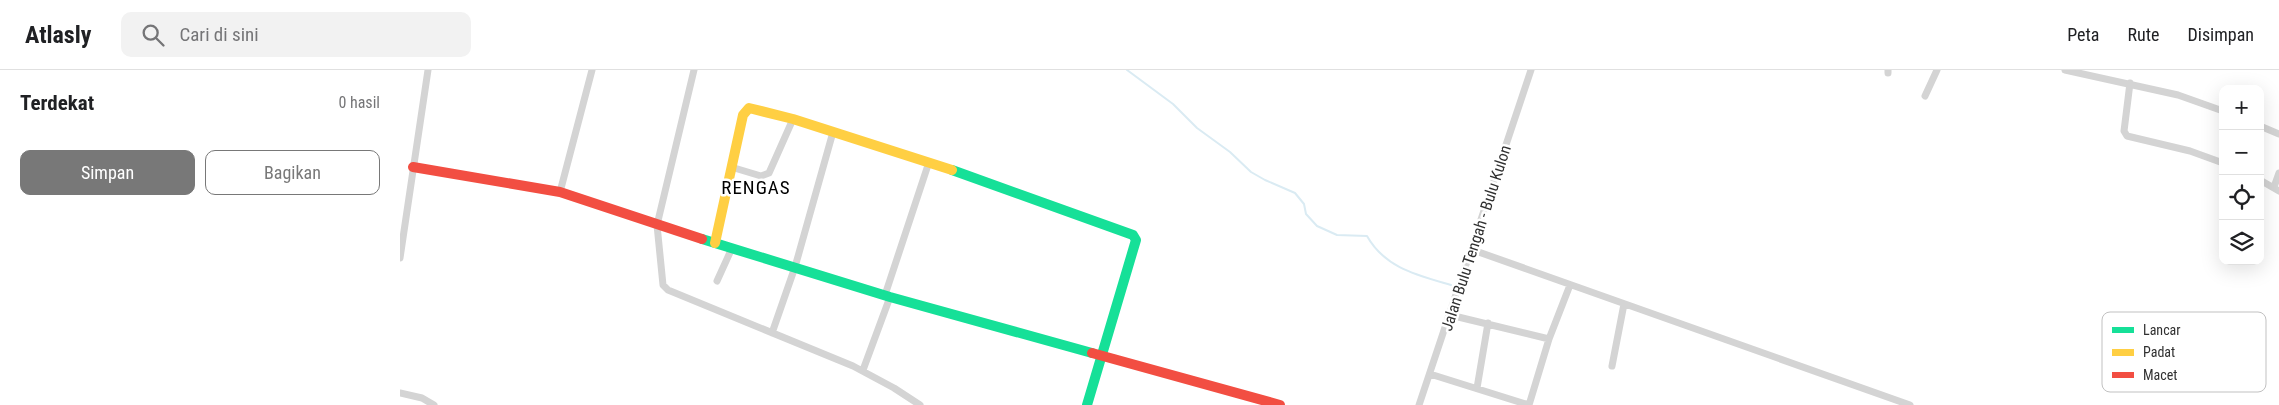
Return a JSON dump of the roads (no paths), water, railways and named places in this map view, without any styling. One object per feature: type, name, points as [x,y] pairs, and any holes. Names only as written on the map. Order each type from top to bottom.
[{"type":"street","points":[[400,258],[428,70]]},
{"type":"street","points":[[560,192],[592,70]]},
{"type":"street","points":[[694,70],[657,225],[661,282],[665,288],[863,370],[920,405]]},
{"type":"street","name":"Jalan Bulu Tengah - Bulu Kulon","points":[[1419,405],[1473,250],[1531,70]]},
{"type":"street","points":[[1925,96],[1937,70]]},
{"type":"street","points":[[2065,70],[2178,95],[2219,110]]},
{"type":"street","points":[[2130,83],[2124,130],[2126,136],[2190,151],[2219,162]]},
{"type":"street","points":[[714,243],[745,110],[754,108],[929,162],[1135,237],[1136,240],[1087,405]]},
{"type":"street","points":[[731,168],[761,176],[769,174],[793,119]]},
{"type":"street","points":[[2264,128],[2279,134]]},
{"type":"street","points":[[772,333],[795,267],[834,132]]},
{"type":"street","points":[[863,370],[929,162]]},
{"type":"street","points":[[413,167],[560,192],[657,225],[888,296],[1280,405]]},
{"type":"street","points":[[2264,182],[2277,189],[2279,173]]},
{"type":"street","points":[[717,281],[732,248]]},
{"type":"street","points":[[1473,250],[1910,405]]},
{"type":"street","points":[[1430,374],[1529,405],[1549,339],[1570,285]]},
{"type":"street","points":[[1612,366],[1624,304]]},
{"type":"street","points":[[1450,315],[1549,339]]},
{"type":"street","points":[[1477,388],[1488,324]]},
{"type":"street","points":[[400,393],[422,398],[434,405]]},
{"type":"waterway","points":[[1127,70],[1173,104],[1197,128],[1230,152],[1251,172],[1295,193],[1304,204],[1306,214],[1317,226],[1337,235],[1367,236],[1383,256],[1403,269],[1451,285]]},
{"type":"district","name":"RENGAS","points":[[756,187]]}]
